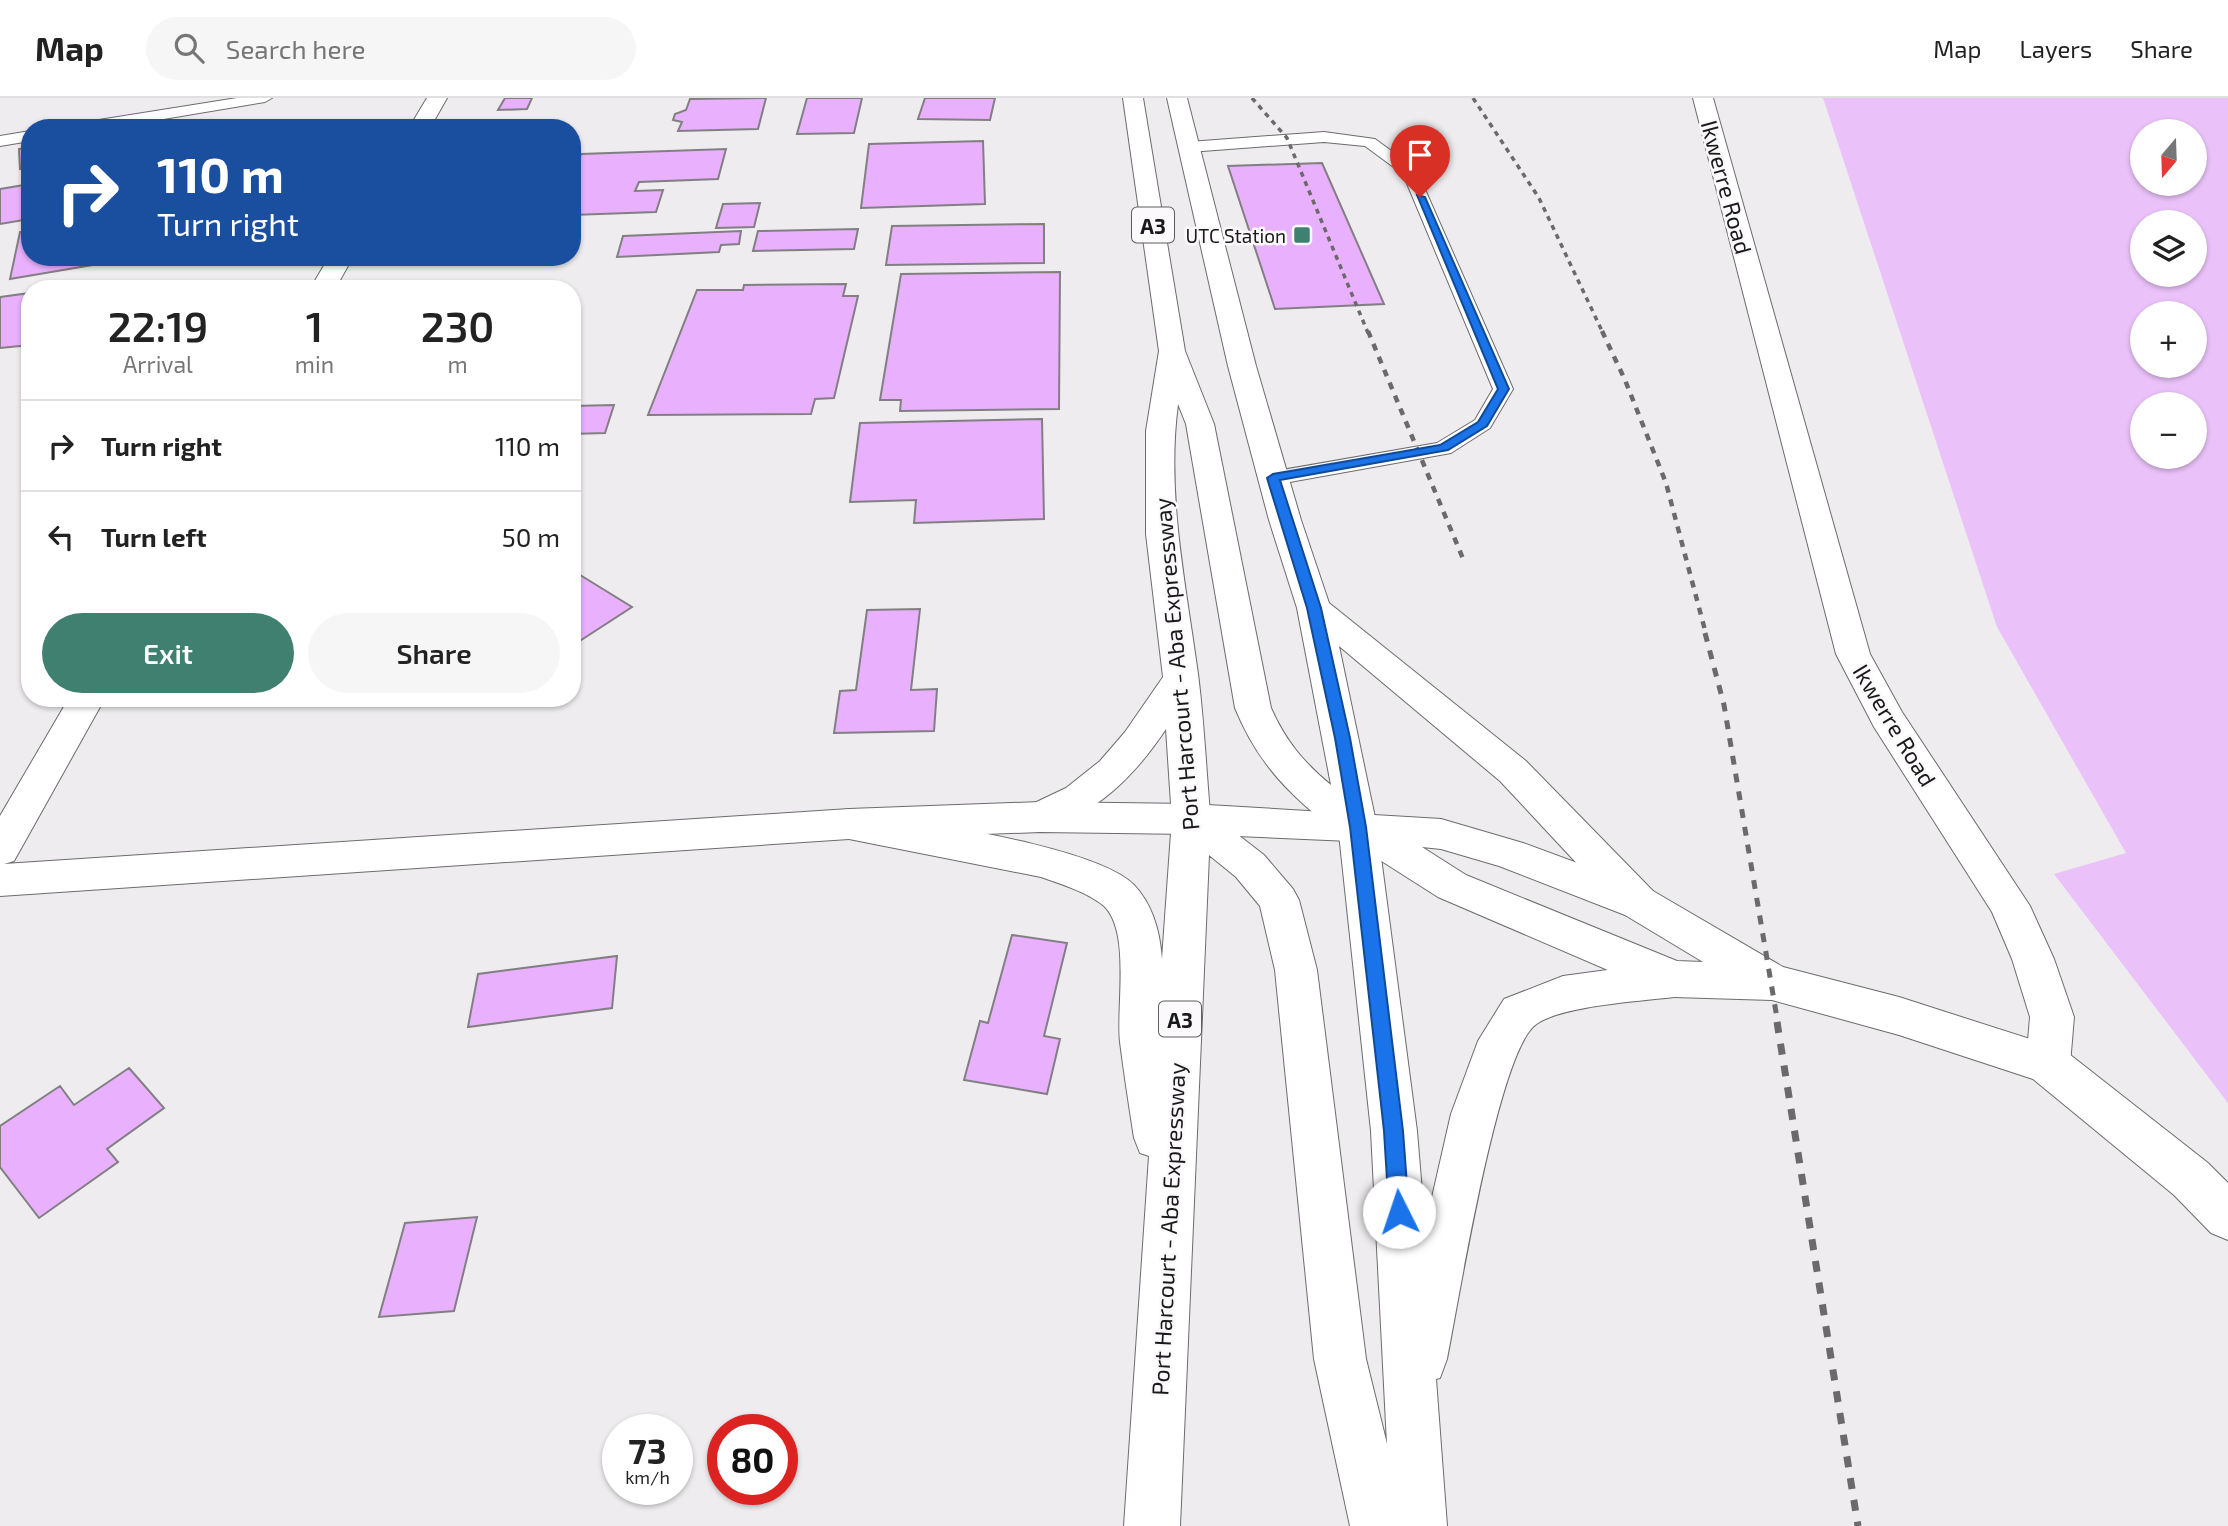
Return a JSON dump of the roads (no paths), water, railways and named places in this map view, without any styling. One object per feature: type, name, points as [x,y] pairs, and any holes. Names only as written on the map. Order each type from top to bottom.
[{"type":"main road","points":[[424,119],[437,98]]},
{"type":"main road","name":"Port Harcourt - Aba Expressway","points":[[1133,98],[1172,351],[1160,431],[1162,534],[1181,678],[1191,819],[1152,1526]]},
{"type":"main road","name":"A3","points":[[1177,98],[1242,366],[1273,478],[1314,608],[1358,827],[1394,1131],[1419,1526]]},
{"type":"main road","name":"Ikwerre Road","points":[[1703,98],[1853,654],[1887,718],[2010,906],[2033,959],[2052,1017],[2048,1064]]},
{"type":"main road","points":[[1172,351],[1200,424],[1253,708],[1259,724],[1295,778],[1358,827],[1452,886],[1674,979]]},
{"type":"main road","points":[[1314,608],[1513,771],[1639,904]]},
{"type":"main road","points":[[1040,817],[1083,796],[1100,781],[1141,738],[1181,678]]},
{"type":"main road","points":[[0,850],[82,707]]},
{"type":"main road","points":[[0,880],[849,824],[1040,817],[1191,819],[1358,827],[1441,834],[1509,854],[1639,904],[1772,982]]},
{"type":"main road","points":[[1191,819],[1250,866],[1279,900],[1296,970],[1340,1359],[1378,1526]]},
{"type":"main road","points":[[849,824],[1043,862],[1084,876],[1118,895],[1134,917],[1141,957],[1142,1039],[1169,1219]]},
{"type":"main road","points":[[1411,1402],[1474,1114],[1500,1041],[1519,1012],[1563,994],[1674,979],[1772,982],[1899,1016],[2048,1064],[2191,1179],[2228,1217]]},
{"type":"lane","points":[[136,119],[265,98]]},
{"type":"lane","points":[[0,141],[21,138]]},
{"type":"lane","points":[[1189,147],[1336,138],[1370,142],[1410,172],[1503,389],[1483,424],[1443,448],[1273,478]]},
{"type":"railway","points":[[1252,98],[1287,138],[1368,333]]},
{"type":"railway","points":[[1473,98],[1539,198],[1603,333]]},
{"type":"railway","points":[[1368,331],[1464,561]]},
{"type":"railway","points":[[1602,331],[1625,380],[1666,483],[1706,634]]},
{"type":"railway","points":[[1705,633],[1724,705],[1778,1024]]},
{"type":"railway","points":[[1777,1022],[1858,1526]]},
{"type":"place","name":"UTC Station","points":[[1302,235]]}]
